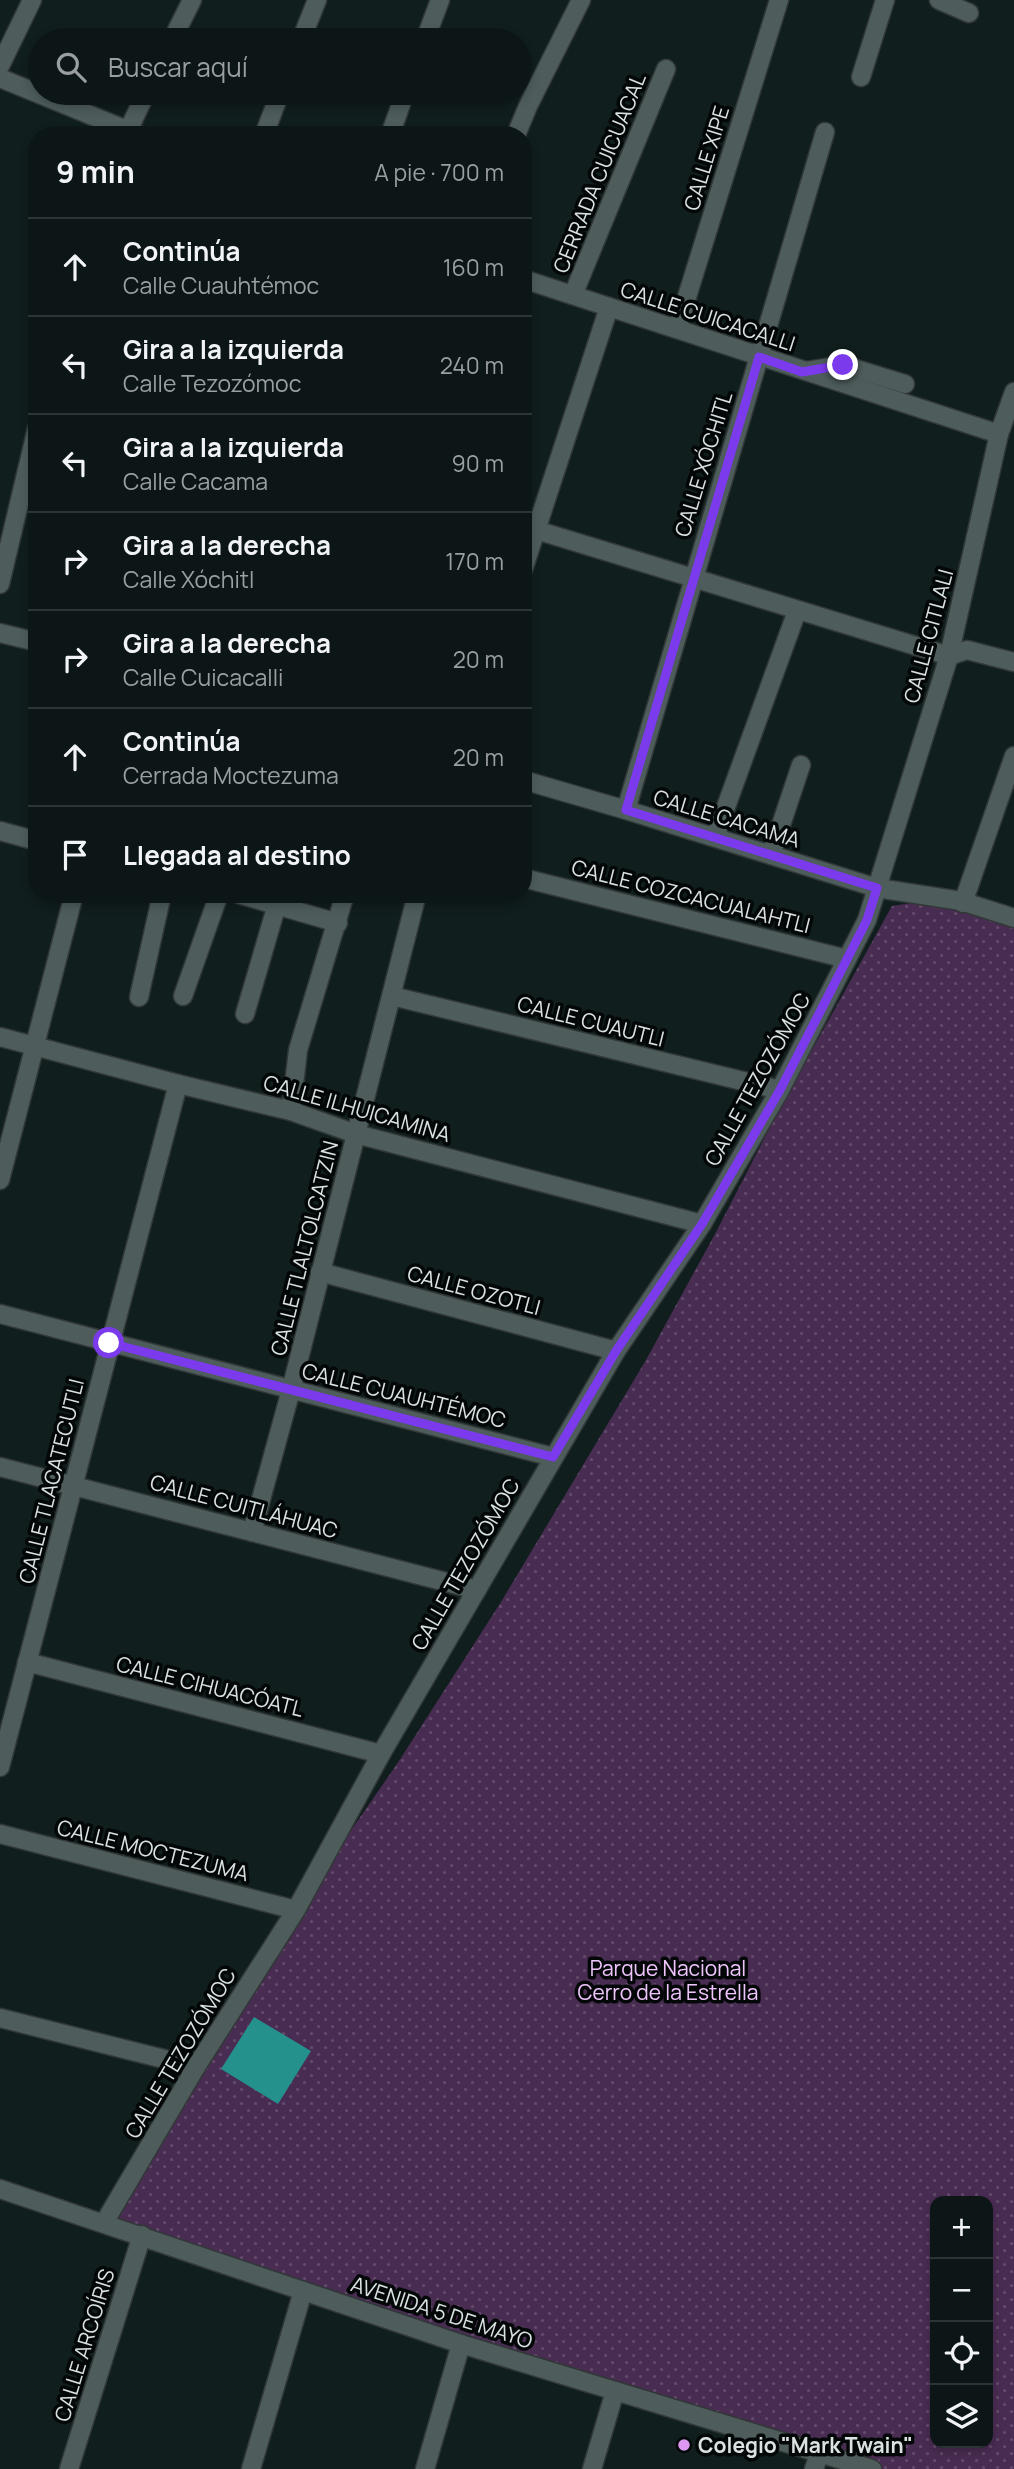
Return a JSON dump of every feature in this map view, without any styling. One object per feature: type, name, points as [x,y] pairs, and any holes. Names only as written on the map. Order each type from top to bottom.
[{"type":"street","points":[[0,65],[32,0]]},
{"type":"street","points":[[178,28],[192,0]]},
{"type":"street","points":[[306,28],[317,0]]},
{"type":"street","points":[[430,28],[440,0]]},
{"type":"street","points":[[532,96],[581,0]]},
{"type":"street","name":"CALLE XIPE","points":[[677,329],[779,0]]},
{"type":"street","points":[[861,77],[885,0]]},
{"type":"street","points":[[939,0],[970,13]]},
{"type":"street","name":"CERRADA CUICUACAL","points":[[573,295],[666,69]]},
{"type":"street","points":[[0,78],[28,90]]},
{"type":"street","points":[[64,105],[114,126]]},
{"type":"street","points":[[134,126],[142,105]]},
{"type":"street","points":[[267,126],[275,105]]},
{"type":"street","points":[[393,126],[401,105]]},
{"type":"street","points":[[519,126],[528,105]]},
{"type":"street","name":"CALLE XÓCHITL","points":[[626,810],[825,132]]},
{"type":"street","name":"CALLE CUICACALLI","points":[[532,282],[999,434]]},
{"type":"street","points":[[532,522],[609,307]]},
{"type":"street","points":[[802,372],[843,365],[905,384]]},
{"type":"street","name":"CALLE CITLALI","points":[[877,888],[949,656],[999,434],[1014,392]]},
{"type":"street","points":[[0,584],[28,466]]},
{"type":"street","points":[[532,529],[949,656],[967,650],[1014,662]]},
{"type":"street","points":[[715,837],[797,611]]},
{"type":"street","points":[[0,633],[28,640]]},
{"type":"street","points":[[963,903],[1014,756]]},
{"type":"street","points":[[771,855],[801,765]]},
{"type":"street","name":"CALLE CACAMA","points":[[532,783],[877,888],[963,903],[1014,918]]},
{"type":"street","points":[[0,831],[28,839]]},
{"type":"street","name":"CALLE COZCACUALAHTLI","points":[[532,880],[847,959]]},
{"type":"street","name":"CALLE TEZOZÓMOC","points":[[104,2223],[196,2067],[296,1910],[381,1754],[616,1351],[702,1224],[780,1090],[867,920],[877,888]]},
{"type":"street","points":[[0,1180],[72,903]]},
{"type":"street","points":[[139,997],[160,903]]},
{"type":"street","points":[[183,996],[216,903]]},
{"type":"street","points":[[245,1014],[278,903]]},
{"type":"street","points":[[289,903],[338,923]]},
{"type":"street","points":[[291,1111],[298,1050],[343,903]]},
{"type":"street","name":"CALLE TLALTOLCATZIN","points":[[252,1532],[291,1390],[415,903]]},
{"type":"street","name":"CALLE CUAUTLI","points":[[392,996],[780,1090]]},
{"type":"street","name":"CALLE ILHUICAMINA","points":[[0,1037],[291,1111],[356,1135],[702,1224]]},
{"type":"street","name":"CALLE TLACATECUTLI","points":[[0,1767],[178,1084]]},
{"type":"street","name":"CALLE OZOTLI","points":[[320,1272],[616,1351]]},
{"type":"street","name":"CALLE CUAUHTÉMOC","points":[[0,1314],[553,1457]]},
{"type":"street","name":"CALLE CUITLÁHUAC","points":[[0,1467],[477,1590]]},
{"type":"street","name":"CALLE CIHUACÓATL","points":[[27,1662],[381,1754]]},
{"type":"street","name":"CALLE MOCTEZUMA","points":[[0,1834],[296,1910]]},
{"type":"street","points":[[0,2018],[196,2067]]},
{"type":"street","name":"AVENIDA 5 DE MAYO","points":[[0,2189],[461,2344],[615,2391],[817,2461],[872,2469]]},
{"type":"street","name":"CALLE ARCOÍRIS","points":[[69,2469],[142,2235]]},
{"type":"street","points":[[251,2469],[303,2291]]},
{"type":"street","points":[[425,2469],[461,2344]]},
{"type":"street","points":[[592,2469],[615,2391]]},
{"type":"green space","name":"Parque Nacional Cerro de la Estrella","points":[[925,901],[1014,924],[1014,2469],[879,2469],[111,2220],[296,1910],[399,1761],[501,1602],[646,1360],[782,1104],[892,906]]},
{"type":"building","points":[[254,2017],[311,2051],[278,2104],[221,2069]]},
{"type":"place","name":"Colegio \"Mark Twain\"","points":[[684,2445]]},
{"type":"route","points":[[109,1343],[553,1457],[616,1351],[702,1224],[780,1090],[867,920],[877,888],[626,810],[759,357],[802,372],[843,365]]}]
